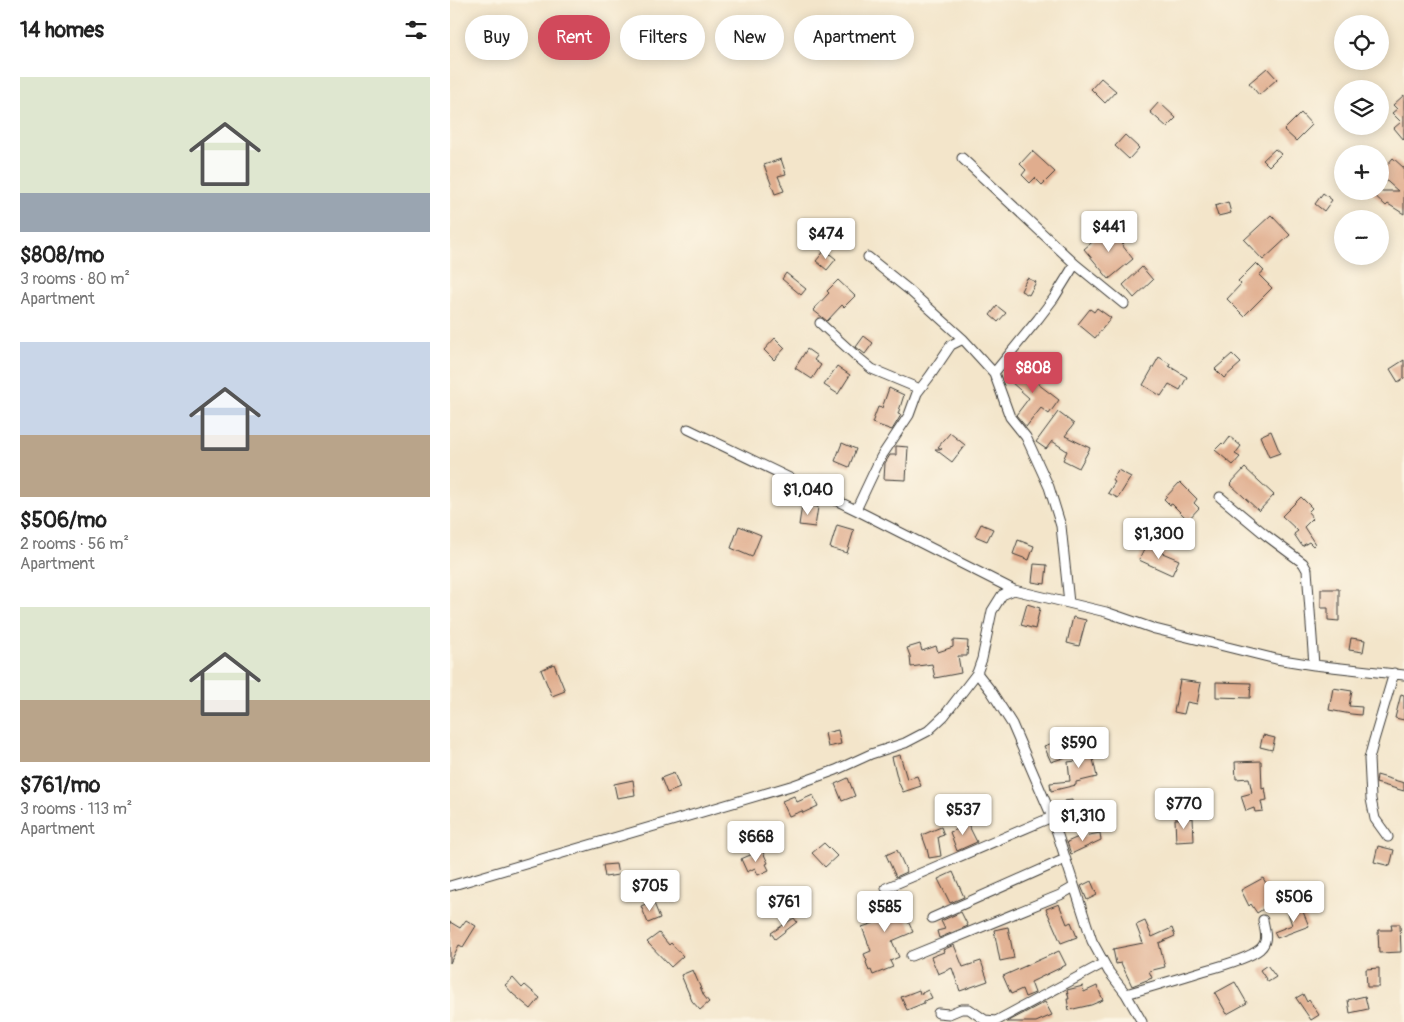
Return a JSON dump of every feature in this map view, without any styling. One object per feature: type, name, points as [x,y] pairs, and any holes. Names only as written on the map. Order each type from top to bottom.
[{"type":"street","points":[[962,158],[1075,264],[1124,304]]},
{"type":"street","points":[[868,257],[909,290],[963,339],[994,374],[1010,417],[1026,438],[1049,487],[1061,526],[1070,603]]},
{"type":"street","points":[[994,374],[1043,312],[1075,264]]},
{"type":"street","points":[[820,323],[872,368],[920,389]]},
{"type":"street","points":[[856,510],[882,457],[909,415],[917,393],[951,345],[963,339]]},
{"type":"street","points":[[688,430],[856,510],[1014,590],[1106,612],[1155,629],[1276,659],[1314,666],[1404,675]]},
{"type":"street","points":[[1220,497],[1303,563],[1307,570],[1314,666]]},
{"type":"street","points":[[450,886],[794,784],[905,743],[928,731],[944,716],[977,673],[982,660],[992,612],[1002,595],[1014,590]]},
{"type":"street","points":[[977,673],[1012,724],[1052,817],[1092,941],[1109,972],[1126,994],[1142,1022]]},
{"type":"street","points":[[1388,837],[1375,819],[1371,799],[1369,759],[1394,673]]},
{"type":"street","points":[[886,888],[1052,817]]},
{"type":"street","points":[[932,918],[1065,860]]},
{"type":"street","points":[[911,956],[1060,895],[1074,887]]},
{"type":"street","points":[[1126,994],[1229,963],[1253,953],[1265,942],[1266,935],[1263,920]]},
{"type":"street","points":[[938,1013],[949,1014],[961,1009],[969,1009],[985,1020],[996,1020],[1104,963]]},
{"type":"building","points":[[1267,68],[1277,79],[1259,95],[1249,83]]},
{"type":"building","points":[[1101,78],[1116,91],[1105,103],[1091,89]]},
{"type":"building","points":[[1404,95],[1404,140],[1394,128],[1401,122],[1392,113],[1397,109],[1393,105]]},
{"type":"building","points":[[1159,102],[1176,118],[1167,127],[1150,112]]},
{"type":"building","points":[[1301,113],[1312,125],[1296,141],[1284,130]]},
{"type":"building","points":[[1125,135],[1139,148],[1129,159],[1115,146]]},
{"type":"building","points":[[1275,149],[1281,154],[1269,166],[1263,160]]},
{"type":"building","points":[[1032,151],[1055,172],[1042,185],[1035,178],[1030,183],[1022,175],[1026,170],[1020,164]]},
{"type":"building","points":[[1393,158],[1404,168],[1404,214],[1388,204],[1386,206],[1380,200],[1389,200],[1389,191],[1398,191],[1389,183],[1389,163]]},
{"type":"building","points":[[781,159],[786,174],[778,176],[784,191],[775,194],[764,165]]},
{"type":"building","points":[[1323,193],[1332,200],[1324,211],[1315,204]]},
{"type":"building","points":[[1228,202],[1231,213],[1218,216],[1215,206]]},
{"type":"building","points":[[1271,215],[1290,235],[1263,260],[1244,240]]},
{"type":"building","points":[[1110,227],[1124,243],[1122,245],[1133,259],[1109,279],[1084,249]]},
{"type":"building","points":[[825,250],[836,259],[827,270],[816,261]]},
{"type":"building","points":[[1256,263],[1264,271],[1259,275],[1272,288],[1244,316],[1227,299],[1241,284],[1238,281]]},
{"type":"building","points":[[1142,267],[1153,280],[1134,298],[1123,285]]},
{"type":"building","points":[[786,273],[806,289],[801,295],[782,279]]},
{"type":"building","points":[[1027,278],[1036,282],[1029,295],[1021,291]]},
{"type":"building","points":[[838,280],[855,296],[844,307],[842,305],[827,321],[813,310]]},
{"type":"building","points":[[997,306],[1006,313],[998,322],[990,315]]},
{"type":"building","points":[[1097,308],[1111,318],[1095,338],[1078,324],[1090,309],[1094,312]]},
{"type":"building","points":[[864,336],[873,343],[865,354],[856,347]]},
{"type":"building","points":[[775,338],[785,348],[774,360],[764,350]]},
{"type":"building","points":[[807,349],[817,356],[814,360],[821,365],[812,379],[795,368]]},
{"type":"building","points":[[1232,354],[1241,363],[1224,378],[1215,369]]},
{"type":"building","points":[[1159,357],[1170,364],[1169,366],[1187,377],[1180,390],[1169,384],[1161,396],[1143,385]]},
{"type":"building","points":[[1404,360],[1404,378],[1398,382],[1390,369]]},
{"type":"building","points":[[1029,363],[1045,377],[1038,384],[1059,400],[1049,414],[1041,408],[1026,427],[1016,415],[1029,398],[1011,382]]},
{"type":"building","points":[[837,366],[850,375],[838,394],[824,385]]},
{"type":"building","points":[[889,388],[904,395],[898,414],[901,415],[892,430],[872,423],[878,407],[882,408]]},
{"type":"building","points":[[1058,412],[1074,424],[1065,436],[1090,448],[1079,468],[1063,460],[1067,451],[1052,441],[1046,449],[1036,442]]},
{"type":"building","points":[[1271,431],[1280,453],[1269,457],[1260,436]]},
{"type":"building","points":[[950,433],[965,445],[952,462],[935,449],[942,449],[938,447]]},
{"type":"building","points":[[1230,437],[1241,446],[1235,454],[1240,457],[1233,465],[1215,450],[1222,443],[1224,445]]},
{"type":"building","points":[[842,443],[856,449],[849,467],[835,461]]},
{"type":"building","points":[[896,446],[908,447],[906,480],[884,479],[885,463],[890,455],[896,455]]},
{"type":"building","points":[[1245,468],[1274,495],[1259,511],[1230,484]]},
{"type":"building","points":[[1118,470],[1131,477],[1118,498],[1108,493],[1115,482],[1112,480]]},
{"type":"building","points":[[1180,482],[1197,499],[1194,503],[1199,508],[1188,520],[1172,504],[1170,505],[1164,499]]},
{"type":"building","points":[[1301,497],[1312,508],[1308,512],[1313,518],[1304,527],[1315,544],[1313,546],[1309,542],[1302,546],[1294,534],[1298,531],[1282,516]]},
{"type":"building","points":[[802,505],[818,507],[815,527],[799,525]]},
{"type":"building","points":[[981,524],[993,529],[987,541],[975,536]]},
{"type":"building","points":[[837,525],[854,530],[847,553],[830,548]]},
{"type":"building","points":[[739,526],[761,535],[752,557],[731,548]]},
{"type":"building","points":[[1018,540],[1034,546],[1029,560],[1013,554]]},
{"type":"building","points":[[1146,546],[1179,560],[1172,575],[1139,560]]},
{"type":"building","points":[[1034,564],[1047,565],[1045,584],[1032,582]]},
{"type":"building","points":[[1321,589],[1339,589],[1339,621],[1328,620],[1328,608],[1321,608]]},
{"type":"building","points":[[1027,604],[1040,608],[1035,629],[1021,625]]},
{"type":"building","points":[[1073,617],[1086,620],[1079,646],[1067,643]]},
{"type":"building","points":[[1351,638],[1365,640],[1363,652],[1349,650]]},
{"type":"building","points":[[953,640],[968,641],[967,656],[958,656],[961,673],[935,678],[932,664],[911,667],[907,648],[920,644],[922,651],[936,646],[938,652],[953,647]]},
{"type":"building","points":[[554,664],[565,691],[552,696],[541,670]]},
{"type":"building","points":[[1180,680],[1201,683],[1197,704],[1187,702],[1184,714],[1174,712]]},
{"type":"building","points":[[1216,682],[1251,683],[1250,698],[1216,697]]},
{"type":"building","points":[[1333,688],[1352,691],[1349,706],[1362,707],[1361,715],[1329,710]]},
{"type":"building","points":[[1401,694],[1404,695],[1404,720],[1395,718]]},
{"type":"building","points":[[838,730],[841,744],[828,747],[825,733]]},
{"type":"building","points":[[1263,735],[1275,738],[1272,750],[1260,747]]},
{"type":"building","points":[[1059,741],[1066,757],[1051,762],[1044,746]]},
{"type":"building","points":[[1089,741],[1097,777],[1076,782],[1076,785],[1051,791],[1050,783],[1070,781],[1068,762],[1084,760],[1080,743]]},
{"type":"building","points":[[900,755],[907,779],[917,776],[921,786],[903,792],[892,757]]},
{"type":"building","points":[[1261,761],[1262,789],[1265,788],[1267,800],[1261,801],[1263,811],[1255,812],[1254,808],[1246,811],[1241,796],[1252,793],[1249,778],[1236,779],[1235,762]]},
{"type":"building","points":[[674,773],[680,788],[667,793],[661,778]]},
{"type":"building","points":[[1377,775],[1404,783],[1404,791],[1376,783]]},
{"type":"building","points":[[848,778],[855,796],[842,801],[835,784]]},
{"type":"building","points":[[633,780],[635,795],[617,798],[614,784]]},
{"type":"building","points":[[813,795],[818,806],[803,813],[802,811],[789,816],[782,801],[794,796],[797,802]]},
{"type":"building","points":[[1072,800],[1074,821],[1066,822],[1064,801]]},
{"type":"building","points":[[965,818],[977,842],[957,851],[950,832],[961,828],[958,821]]},
{"type":"building","points":[[1193,818],[1194,841],[1176,842],[1175,819]]},
{"type":"building","points":[[941,827],[944,835],[938,837],[941,856],[929,858],[922,835]]},
{"type":"building","points":[[1100,833],[1101,840],[1071,854],[1067,842],[1083,835]]},
{"type":"building","points":[[824,843],[837,856],[825,867],[812,853]]},
{"type":"building","points":[[1378,846],[1394,850],[1390,866],[1374,862]]},
{"type":"building","points":[[762,850],[769,870],[758,875],[755,868],[747,872],[741,859]]},
{"type":"building","points":[[897,850],[907,872],[896,877],[886,855]]},
{"type":"building","points":[[616,864],[618,875],[605,877],[603,865]]},
{"type":"building","points":[[953,872],[964,897],[950,903],[938,879]]},
{"type":"building","points":[[1263,878],[1276,901],[1257,913],[1251,904],[1249,906],[1241,890]]},
{"type":"building","points":[[1091,881],[1097,895],[1087,900],[1081,886]]},
{"type":"building","points":[[896,895],[913,932],[892,941],[899,957],[890,961],[893,967],[873,975],[871,970],[869,971],[864,954],[871,951],[862,927],[874,923],[868,902],[876,900],[877,904]]},
{"type":"building","points":[[653,901],[660,918],[648,923],[641,906]]},
{"type":"building","points":[[1059,904],[1067,924],[1071,922],[1077,937],[1061,943],[1046,909]]},
{"type":"building","points":[[1301,907],[1309,926],[1277,938],[1274,932],[1292,925],[1288,913]]},
{"type":"building","points":[[961,912],[968,926],[939,938],[937,931],[945,929],[941,921]]},
{"type":"building","points":[[794,918],[797,922],[775,939],[771,933]]},
{"type":"building","points":[[466,920],[476,926],[463,947],[459,945],[450,963],[450,922],[460,928]]},
{"type":"building","points":[[1145,921],[1152,937],[1172,928],[1175,936],[1159,943],[1165,967],[1149,971],[1152,978],[1132,986],[1121,963],[1116,964],[1113,949],[1143,943],[1136,925]]},
{"type":"building","points":[[1391,924],[1400,924],[1401,952],[1379,953],[1378,930],[1392,930]]},
{"type":"building","points":[[1008,927],[1014,958],[1000,961],[994,930]]},
{"type":"building","points":[[659,933],[669,945],[671,943],[683,956],[671,967],[647,942]]},
{"type":"building","points":[[954,945],[963,967],[981,961],[988,981],[960,991],[952,968],[938,974],[931,957],[944,952],[943,950]]},
{"type":"building","points":[[1059,951],[1066,965],[1031,982],[1035,993],[1025,997],[1022,989],[1011,994],[1003,976]]},
{"type":"building","points":[[1267,965],[1276,977],[1268,982],[1260,970]]},
{"type":"building","points":[[1379,968],[1379,987],[1367,987],[1366,969]]},
{"type":"building","points":[[693,970],[704,996],[709,1002],[700,1010],[692,1001],[681,975]]},
{"type":"building","points":[[513,978],[522,988],[525,985],[540,998],[531,1009],[505,985]]},
{"type":"building","points":[[1235,982],[1247,1003],[1227,1014],[1215,993]]},
{"type":"building","points":[[1083,986],[1084,992],[1097,986],[1103,1000],[1069,1010],[1067,990]]},
{"type":"building","points":[[919,990],[920,994],[928,990],[932,998],[907,1010],[901,997]]},
{"type":"building","points":[[1303,994],[1307,1002],[1309,1000],[1319,1015],[1311,1020],[1296,998]]},
{"type":"building","points":[[1365,996],[1368,1009],[1350,1013],[1348,1000]]},
{"type":"building","points":[[1045,1002],[1052,1015],[1036,1022],[1007,1022]]}]
